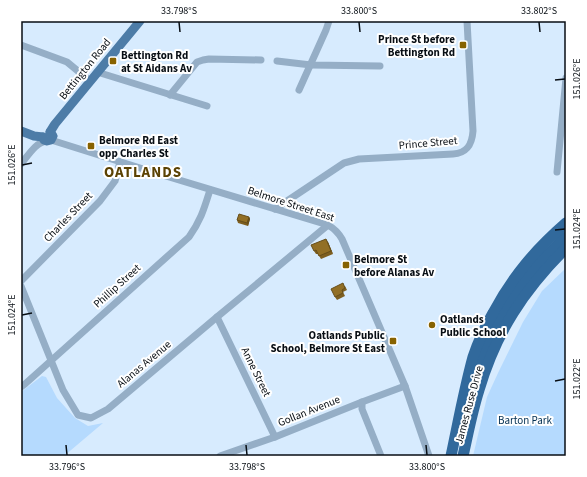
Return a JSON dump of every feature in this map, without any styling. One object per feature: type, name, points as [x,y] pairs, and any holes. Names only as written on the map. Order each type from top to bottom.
[{"type":"highway","points":[[451,456],[473,356],[488,321],[508,287],[531,256],[566,223]]},
{"type":"highway","name":"James Ruse Drive","points":[[455,456],[473,382],[494,330],[504,311],[526,280],[538,265],[566,237]]},
{"type":"highway","name":"James Ruse Drive","points":[[463,456],[479,390],[502,331],[523,297],[544,270],[566,248]]},
{"type":"highway","points":[[479,390],[506,334],[527,302],[549,274],[566,259]]},
{"type":"main road","name":"Bettington Road","points":[[47,137],[55,124],[137,22]]},
{"type":"main road","points":[[25,132],[34,136],[47,137]]},
{"type":"street","points":[[299,90],[311,66],[329,21]]},
{"type":"street","name":"Prince Street","points":[[275,209],[344,163],[359,159],[460,154],[466,150],[470,146],[473,131],[467,21]]},
{"type":"street","points":[[21,45],[67,62],[90,80]]},
{"type":"street","points":[[170,95],[197,62],[209,59],[261,60]]},
{"type":"street","points":[[277,61],[311,66],[380,66]]},
{"type":"street","points":[[97,72],[207,106]]},
{"type":"street","points":[[557,172],[566,78]]},
{"type":"street","points":[[25,132],[33,141],[34,148]]},
{"type":"street","points":[[21,164],[34,148],[47,137]]},
{"type":"street","name":"Belmore Street East","points":[[47,137],[120,162],[328,225],[335,229],[342,239],[405,386],[429,456]]},
{"type":"street","name":"Charles Street","points":[[21,281],[100,201],[115,181],[120,162]]},
{"type":"street","name":"Phillip Street","points":[[21,387],[189,237],[203,214],[210,190]]},
{"type":"street","name":"Alanas Avenue","points":[[21,286],[63,390],[78,415],[91,418],[108,409],[328,225]]},
{"type":"street","name":"Anne Street","points":[[217,317],[274,437]]},
{"type":"street","name":"Gollan Avenue","points":[[220,456],[235,454],[274,437],[405,386]]},
{"type":"street","points":[[362,402],[362,409],[381,456]]},
{"type":"green space","name":"Barton Park","points":[[566,268],[566,456],[473,456],[487,397],[523,322],[542,291]]},
{"type":"green space","points":[[42,376],[46,377],[57,398],[75,418],[88,426],[103,423],[64,456],[21,456],[21,392]]},
{"type":"building","points":[[239,214],[249,217],[247,223],[237,220]]},
{"type":"building","points":[[326,239],[331,251],[319,256],[311,245]]},
{"type":"building","points":[[343,283],[345,288],[342,290],[343,293],[335,297],[331,289]]},
{"type":"place","name":"Prince St before Bettington Rd","points":[[463,45]]},
{"type":"place","name":"Bettington Rd at St Aidans Av","points":[[113,61]]},
{"type":"place","name":"Belmore Rd East opp Charles St","points":[[91,146]]},
{"type":"place","name":"Belmore St before Alanas Av","points":[[346,265]]},
{"type":"place","name":"Oatlands Public School","points":[[432,325]]},
{"type":"place","name":"Oatlands Public School, Belmore St East","points":[[393,341]]},
{"type":"district","name":"OATLANDS","points":[[143,172]]}]
